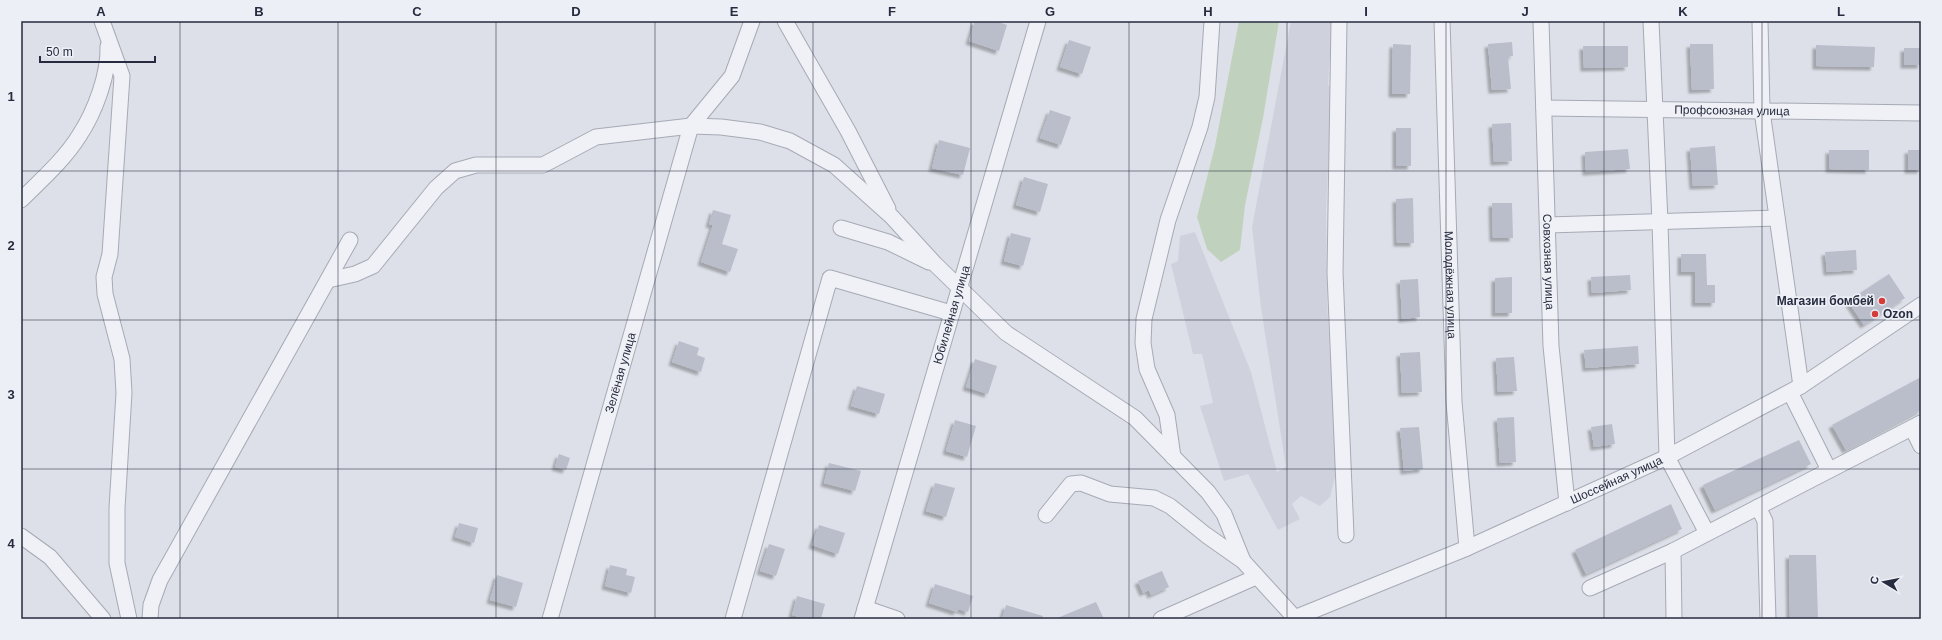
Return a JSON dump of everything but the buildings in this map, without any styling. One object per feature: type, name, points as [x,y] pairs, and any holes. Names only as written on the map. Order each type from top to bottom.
[{"type":"street","points":[[102,21],[122,76],[110,254],[104,277],[105,294],[122,358],[124,393],[117,508],[117,563],[129,619]]},
{"type":"street","points":[[691,126],[732,76],[752,21]]},
{"type":"street","points":[[785,21],[848,131],[892,216]]},
{"type":"street","name":"Юбилейная улица","points":[[897,619],[863,614],[1038,21]]},
{"type":"street","points":[[1173,457],[1167,415],[1147,369],[1143,343],[1144,319],[1168,220],[1200,127],[1207,97],[1212,21]]},
{"type":"street","points":[[1340,21],[1335,273],[1346,535]]},
{"type":"street","name":"Молодёжная улица","points":[[1442,21],[1454,402],[1468,548]]},
{"type":"street","name":"Совхозная улица","points":[[1541,21],[1551,346],[1567,503]]},
{"type":"street","points":[[1651,21],[1660,222],[1667,457],[1707,533]]},
{"type":"street","points":[[1760,21],[1762,111],[1777,218],[1795,389],[1829,470]]},
{"type":"street","points":[[21,200],[51,170],[79,136],[100,93],[109,60],[108,35]]},
{"type":"street","name":"Профсоюзная улица","points":[[1544,108],[1921,113]]},
{"type":"street","points":[[328,280],[355,274],[372,266],[436,188],[455,171],[476,165],[543,165],[596,137],[691,126],[721,127],[760,132],[790,141],[834,165],[892,216],[935,264],[1006,333],[1135,418],[1208,492],[1224,514],[1243,561]]},
{"type":"street","name":"Зелёная улица","points":[[550,619],[691,126]]},
{"type":"street","points":[[1548,225],[1777,218]]},
{"type":"street","points":[[841,228],[888,242],[935,264]]},
{"type":"street","points":[[150,619],[151,605],[160,580],[350,240]]},
{"type":"street","points":[[733,619],[830,278],[951,314]]},
{"type":"street","name":"Шоссейная улица","points":[[1294,618],[1468,548],[1667,457],[1795,389],[1921,305]]},
{"type":"street","points":[[1590,588],[1673,551],[1916,426],[1921,446]]},
{"type":"street","points":[[1046,515],[1070,484],[1081,482],[1110,494],[1154,498],[1170,506],[1206,535],[1243,561],[1294,618]]},
{"type":"street","points":[[1758,507],[1765,521],[1768,619]]},
{"type":"street","points":[[21,536],[50,557],[103,619]]},
{"type":"street","points":[[1673,551],[1674,619]]},
{"type":"street","points":[[1161,619],[1256,577]]},
{"type":"shaded area","points":[[1291,21],[1332,21],[1328,85],[1332,87],[1326,210],[1327,302],[1337,469],[1330,497],[1320,506],[1301,496],[1292,504],[1300,519],[1278,530],[1248,474],[1224,481],[1200,406],[1213,403],[1202,354],[1193,354],[1171,264],[1178,261],[1180,236],[1195,232],[1251,372],[1277,472],[1286,467],[1261,308],[1252,227]]},
{"type":"green space","points":[[1239,21],[1279,21],[1263,118],[1245,205],[1240,250],[1221,262],[1207,249],[1197,217],[1215,146]]},
{"type":"place","name":"Магазин бомбей","points":[[1882,301]]},
{"type":"place","name":"Ozon","points":[[1875,314]]}]
